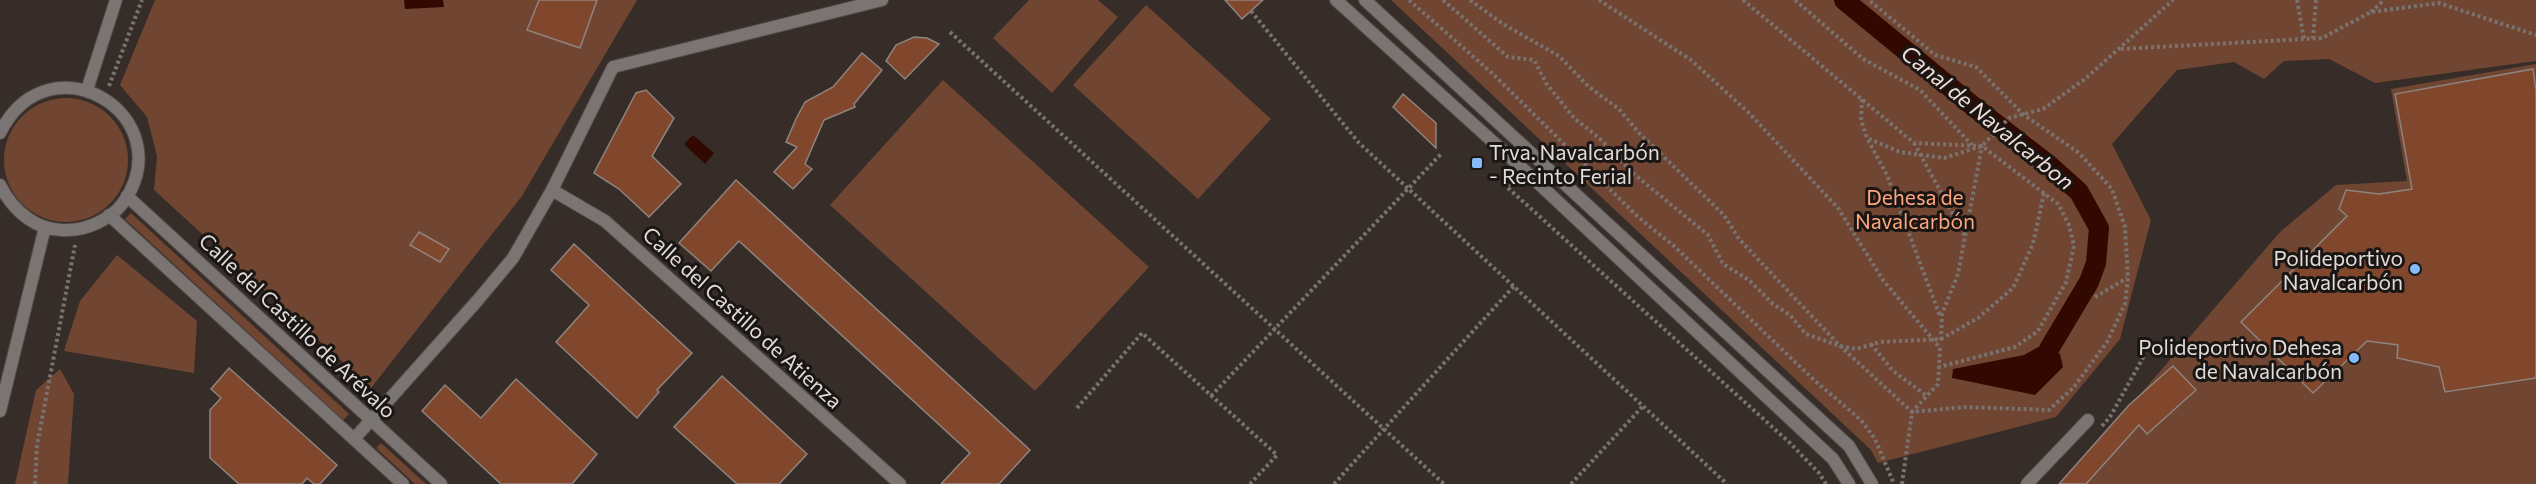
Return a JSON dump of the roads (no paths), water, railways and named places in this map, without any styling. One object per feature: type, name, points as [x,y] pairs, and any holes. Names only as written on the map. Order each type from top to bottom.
[{"type":"street","points":[[87,90],[116,0]]},
{"type":"street","points":[[354,439],[513,258],[552,190],[613,67],[882,0]]},
{"type":"street","points":[[1336,0],[1522,169],[1833,459],[1849,484]]},
{"type":"street","points":[[1365,0],[1849,446],[1872,484]]},
{"type":"street","points":[[0,133],[8,118],[23,102],[43,91],[65,87],[87,90],[107,99],[123,114],[134,133],[139,155],[136,177],[128,196],[109,215],[89,227],[67,231],[45,227],[24,217],[9,201],[0,185]]},
{"type":"street","name":"Calle del Castillo de Atienza","points":[[552,190],[605,221],[900,484]]},
{"type":"street","name":"Calle del Castillo de Arévalo","points":[[128,196],[441,484]]},
{"type":"street","points":[[109,215],[403,484]]},
{"type":"street","points":[[0,411],[45,227]]},
{"type":"street","points":[[2027,484],[2088,420]]},
{"type":"waterway","name":"Canal de Navalcarbon","points":[[1844,0],[2049,165],[2079,192],[2099,228],[2096,263],[2089,282],[2049,349]]},
{"type":"place","name":"Trva. Navalcarbón - Recinto Ferial","points":[[1477,163]]},
{"type":"place","name":"Polideportivo Navalcarbón","points":[[2415,269]]},
{"type":"place","name":"Polideportivo Dehesa de Navalcarbón","points":[[2354,358]]},
{"type":"park label","name":"Dehesa de Navalcarbón","points":[[1915,208]]}]
